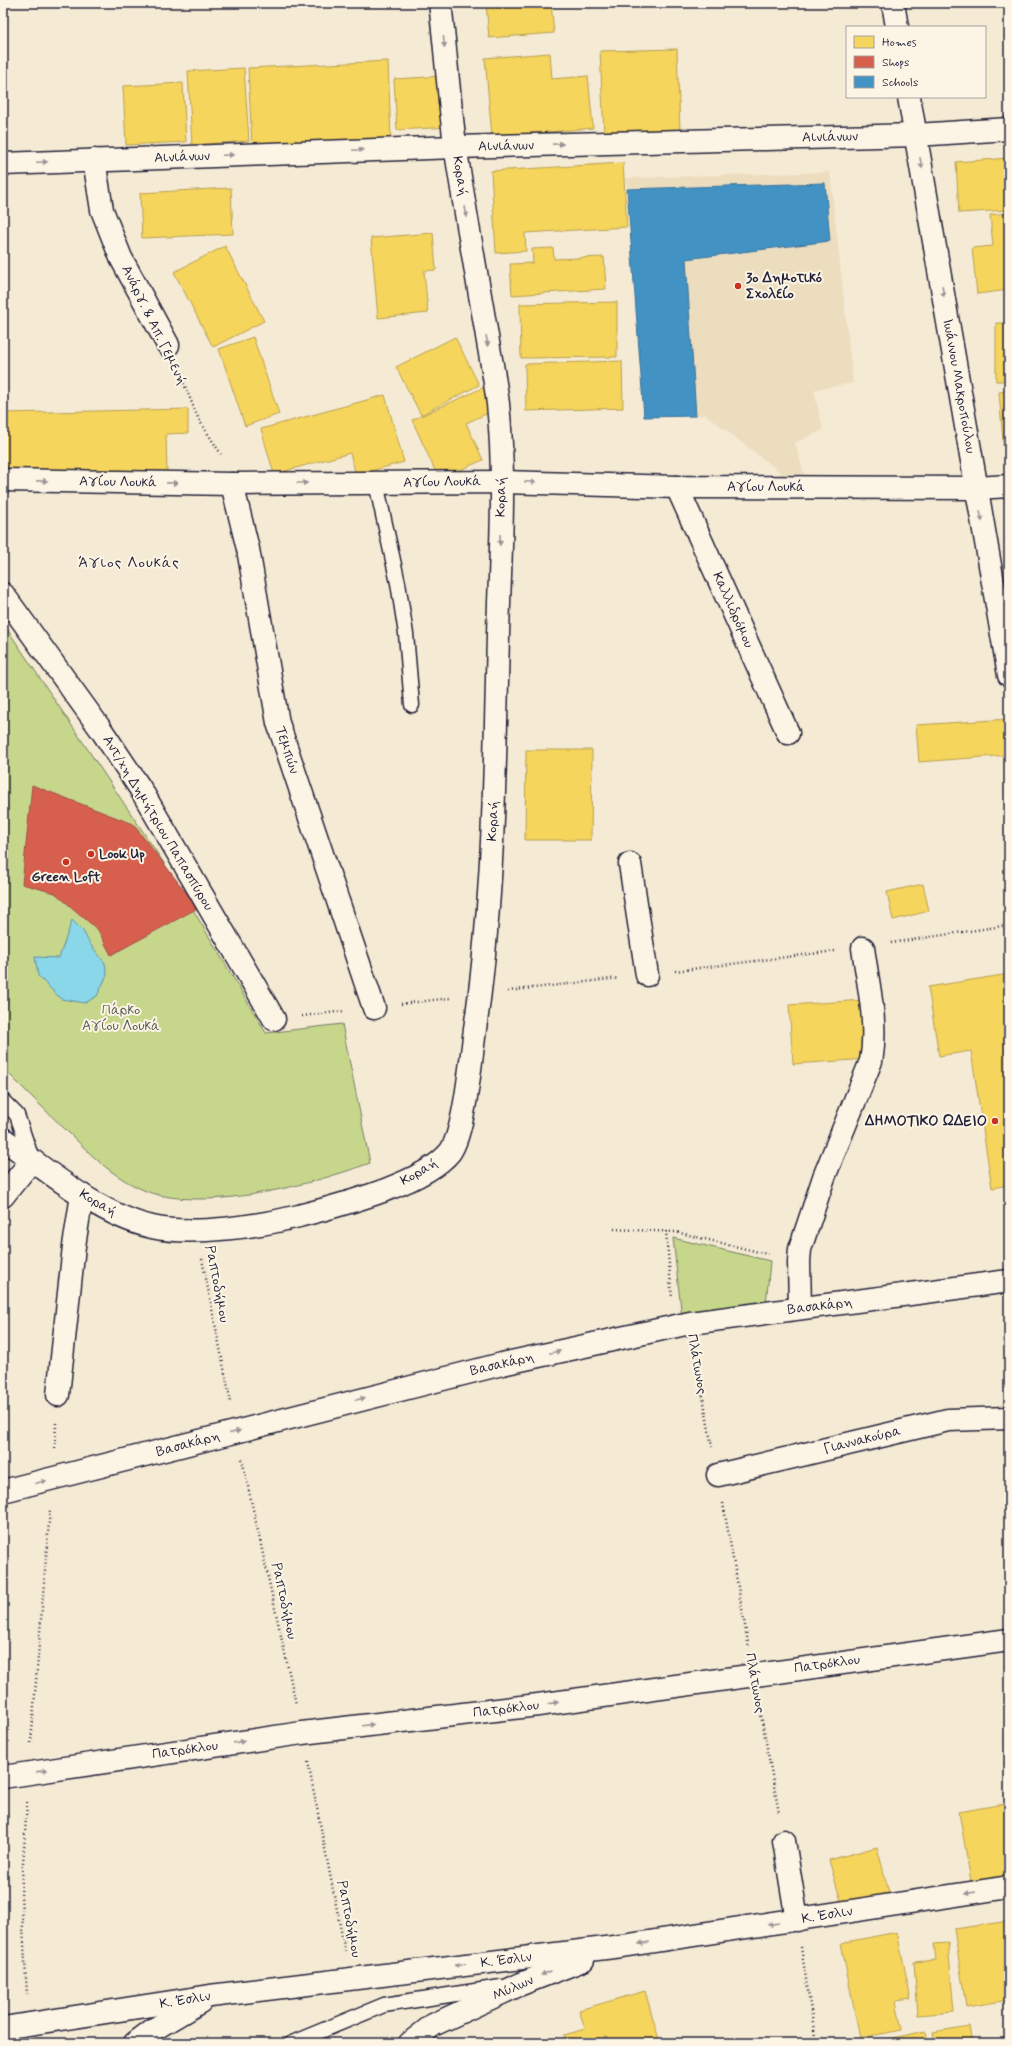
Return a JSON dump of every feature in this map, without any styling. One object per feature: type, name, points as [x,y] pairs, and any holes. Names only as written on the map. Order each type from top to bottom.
[{"type":"street","name":"Κοραή","points":[[3,1139],[82,1195],[120,1216],[152,1227],[196,1229],[226,1228],[288,1219],[399,1185],[431,1168],[448,1154],[455,1142],[466,1092],[487,927],[494,813],[502,482],[497,402],[455,147],[440,3]]},
{"type":"street","points":[[893,3],[898,26]]},
{"type":"street","name":"Ιωάννου Μακροπούλου","points":[[909,98],[1009,675]]},
{"type":"street","name":"Αινιάνων","points":[[3,164],[455,147],[916,135],[1009,129]]},
{"type":"street","name":"Ανάργ. & Απ. Γεμενή","points":[[94,160],[102,210],[121,258],[168,345]]},
{"type":"street","name":"Αγίου Λουκά","points":[[3,480],[232,484],[502,482],[677,487],[976,488],[1009,486]]},
{"type":"street","name":"Τεμπών","points":[[232,484],[248,549],[278,723],[374,1008]]},
{"type":"street","name":"Καλλιδρόμου","points":[[677,487],[788,733]]},
{"type":"street","name":"Αντ/χη Δημήτριου Παπασπύρου","points":[[3,594],[102,731],[140,788],[274,1019]]},
{"type":"street","points":[[630,864],[647,975]]},
{"type":"street","points":[[800,1308],[800,1249],[824,1177],[871,1061],[874,1047],[872,1014],[863,948]]},
{"type":"street","points":[[3,1196],[32,1160]]},
{"type":"street","points":[[58,1395],[74,1246],[82,1195]]},
{"type":"street","name":"Βασακάρη","points":[[3,1491],[502,1364],[682,1325],[1009,1281]]},
{"type":"street","name":"Γιαννακούρα","points":[[718,1475],[948,1420],[1009,1418]]},
{"type":"street","name":"Πατρόκλου","points":[[3,1777],[302,1732],[538,1705],[1009,1640]]},
{"type":"street","points":[[784,1841],[797,1920]]},
{"type":"street","name":"K. Έσλιν","points":[[3,2028],[210,1996],[622,1946],[1009,1887]]},
{"type":"street","name":"Μύλων","points":[[410,2043],[433,2025],[521,1984],[622,1946]]},
{"type":"street","points":[[135,2043],[151,2031],[210,1996]]},
{"type":"lane","points":[[376,483],[399,591],[406,634],[412,705]]},
{"type":"lane","points":[[3,1101],[17,1116],[32,1160]]},
{"type":"lane","points":[[292,2043],[384,2005],[521,1984]]},
{"type":"path","name":"Ανάργ. & Απ. Γεμενή","points":[[168,345],[199,420],[222,456],[232,484]]},
{"type":"path","points":[[614,1228],[666,1231],[799,1262]]},
{"type":"path","name":"Ραπτοδήμου","points":[[196,1229],[236,1431],[302,1732],[351,1978]]},
{"type":"path","name":"Πλάτωνος","points":[[666,1231],[682,1325],[718,1475],[784,1841]]},
{"type":"path","points":[[29,2024],[21,1895],[58,1395]]},
{"type":"path","points":[[797,1920],[816,2043]]},
{"type":"shaded area","name":"3ο Δημοτικό Σχολείο","points":[[830,172],[853,383],[814,390],[823,430],[795,443],[809,490],[784,491],[780,472],[706,415],[644,417],[626,178]]},
{"type":"green space","name":"Πάρκο Αγίου Λουκά","points":[[3,623],[176,881],[266,1033],[342,1024],[370,1163],[294,1186],[237,1197],[183,1199],[154,1194],[128,1182],[104,1166],[3,1068]]},
{"type":"green space","points":[[673,1238],[770,1261],[766,1305],[682,1318]]},
{"type":"water","points":[[72,920],[83,931],[90,944],[105,963],[107,975],[97,996],[85,1003],[61,999],[38,976],[35,957],[59,958]]},
{"type":"building: Homes","points":[[486,3],[551,3],[554,33],[489,38]]},
{"type":"building: Homes","points":[[677,49],[680,131],[604,134],[600,51]]},
{"type":"building: Homes","points":[[550,53],[552,79],[588,76],[593,128],[492,137],[485,58]]},
{"type":"building: Homes","points":[[388,61],[391,140],[252,146],[248,68]]},
{"type":"building: Homes","points":[[244,68],[249,141],[192,145],[188,71]]},
{"type":"building: Homes","points":[[445,76],[449,127],[397,130],[394,79]]},
{"type":"building: Homes","points":[[183,83],[186,142],[126,145],[123,86]]},
{"type":"building: Homes","points":[[1009,158],[1009,210],[959,213],[956,162]]},
{"type":"building: Homes","points":[[623,163],[627,227],[525,233],[526,251],[496,253],[491,171]]},
{"type":"building: Homes","points":[[231,188],[233,234],[142,238],[140,193]]},
{"type":"building: Homes","points":[[1009,213],[1009,290],[977,294],[972,248],[993,246],[990,215]]},
{"type":"building: Homes","points":[[433,233],[436,270],[424,271],[428,313],[378,318],[371,238]]},
{"type":"building: Homes","points":[[225,246],[264,321],[213,347],[174,272]]},
{"type":"building: Homes","points":[[553,248],[554,259],[604,257],[606,289],[512,295],[510,264],[533,263],[532,249]]},
{"type":"building: Homes","points":[[617,302],[617,357],[521,358],[520,304]]},
{"type":"building: Homes","points":[[996,323],[1009,323],[1009,381],[996,381]]},
{"type":"building: Homes","points":[[253,337],[279,414],[245,426],[219,349]]},
{"type":"building: Homes","points":[[455,337],[479,385],[421,415],[396,367]]},
{"type":"building: Homes","points":[[622,361],[623,408],[526,411],[525,364]]},
{"type":"building: Homes","points":[[487,386],[497,409],[466,423],[483,460],[439,479],[412,420]]},
{"type":"building: Homes","points":[[1009,391],[1009,478],[1006,478],[999,392]]},
{"type":"building: Homes","points":[[385,395],[404,462],[356,475],[350,453],[274,474],[261,429]]},
{"type":"building: Homes","points":[[188,409],[188,433],[166,434],[167,471],[3,475],[3,413]]},
{"type":"building: Homes","points":[[1009,719],[1009,755],[919,762],[916,725]]},
{"type":"building: Homes","points":[[526,750],[592,750],[591,840],[525,840]]},
{"type":"building: Homes","points":[[923,884],[929,911],[893,920],[887,892]]},
{"type":"building: Homes","name":"ΔΗΜΟΤΙΚΟ ΩΔΕΙΟ","points":[[1009,974],[1009,1185],[992,1188],[971,1051],[939,1056],[928,987]]},
{"type":"building: Homes","points":[[864,1000],[869,1059],[793,1064],[789,1005]]},
{"type":"building: Homes","points":[[1009,1803],[1009,1881],[972,1887],[959,1812]]},
{"type":"building: Homes","points":[[877,1847],[890,1896],[843,1908],[829,1860]]},
{"type":"building: Homes","points":[[1009,1921],[1009,2000],[966,2007],[954,1929]]},
{"type":"building: Homes","points":[[897,1932],[911,1999],[896,2001],[902,2030],[860,2038],[841,1943]]},
{"type":"building: Homes","points":[[948,1943],[954,2012],[918,2015],[914,1962],[936,1960],[934,1944]]},
{"type":"building: Homes","points":[[645,1991],[660,2043],[566,2043],[564,2035],[585,2029],[579,2010]]},
{"type":"building: Homes","points":[[969,2026],[972,2043],[935,2043],[933,2032]]},
{"type":"building: Homes","points":[[926,2031],[928,2043],[873,2043],[873,2042]]},
{"type":"building: Shops","name":"Look Up","points":[[32,785],[133,824],[198,908],[111,955],[98,930],[55,893],[22,884]]},
{"type":"building: Schools","points":[[825,183],[830,241],[686,259],[696,416],[644,417],[627,189]]},
{"type":"place","name":"3ο Δημοτικό Σχολείο","points":[[738,286]]},
{"type":"place","name":"Look Up","points":[[91,854]]},
{"type":"place","name":"Green Loft","points":[[66,862]]},
{"type":"place","name":"ΔΗΜΟΤΙΚΟ ΩΔΕΙΟ","points":[[995,1121]]},
{"type":"district","name":"Άγιος Λουκάς","points":[[129,563]]}]
